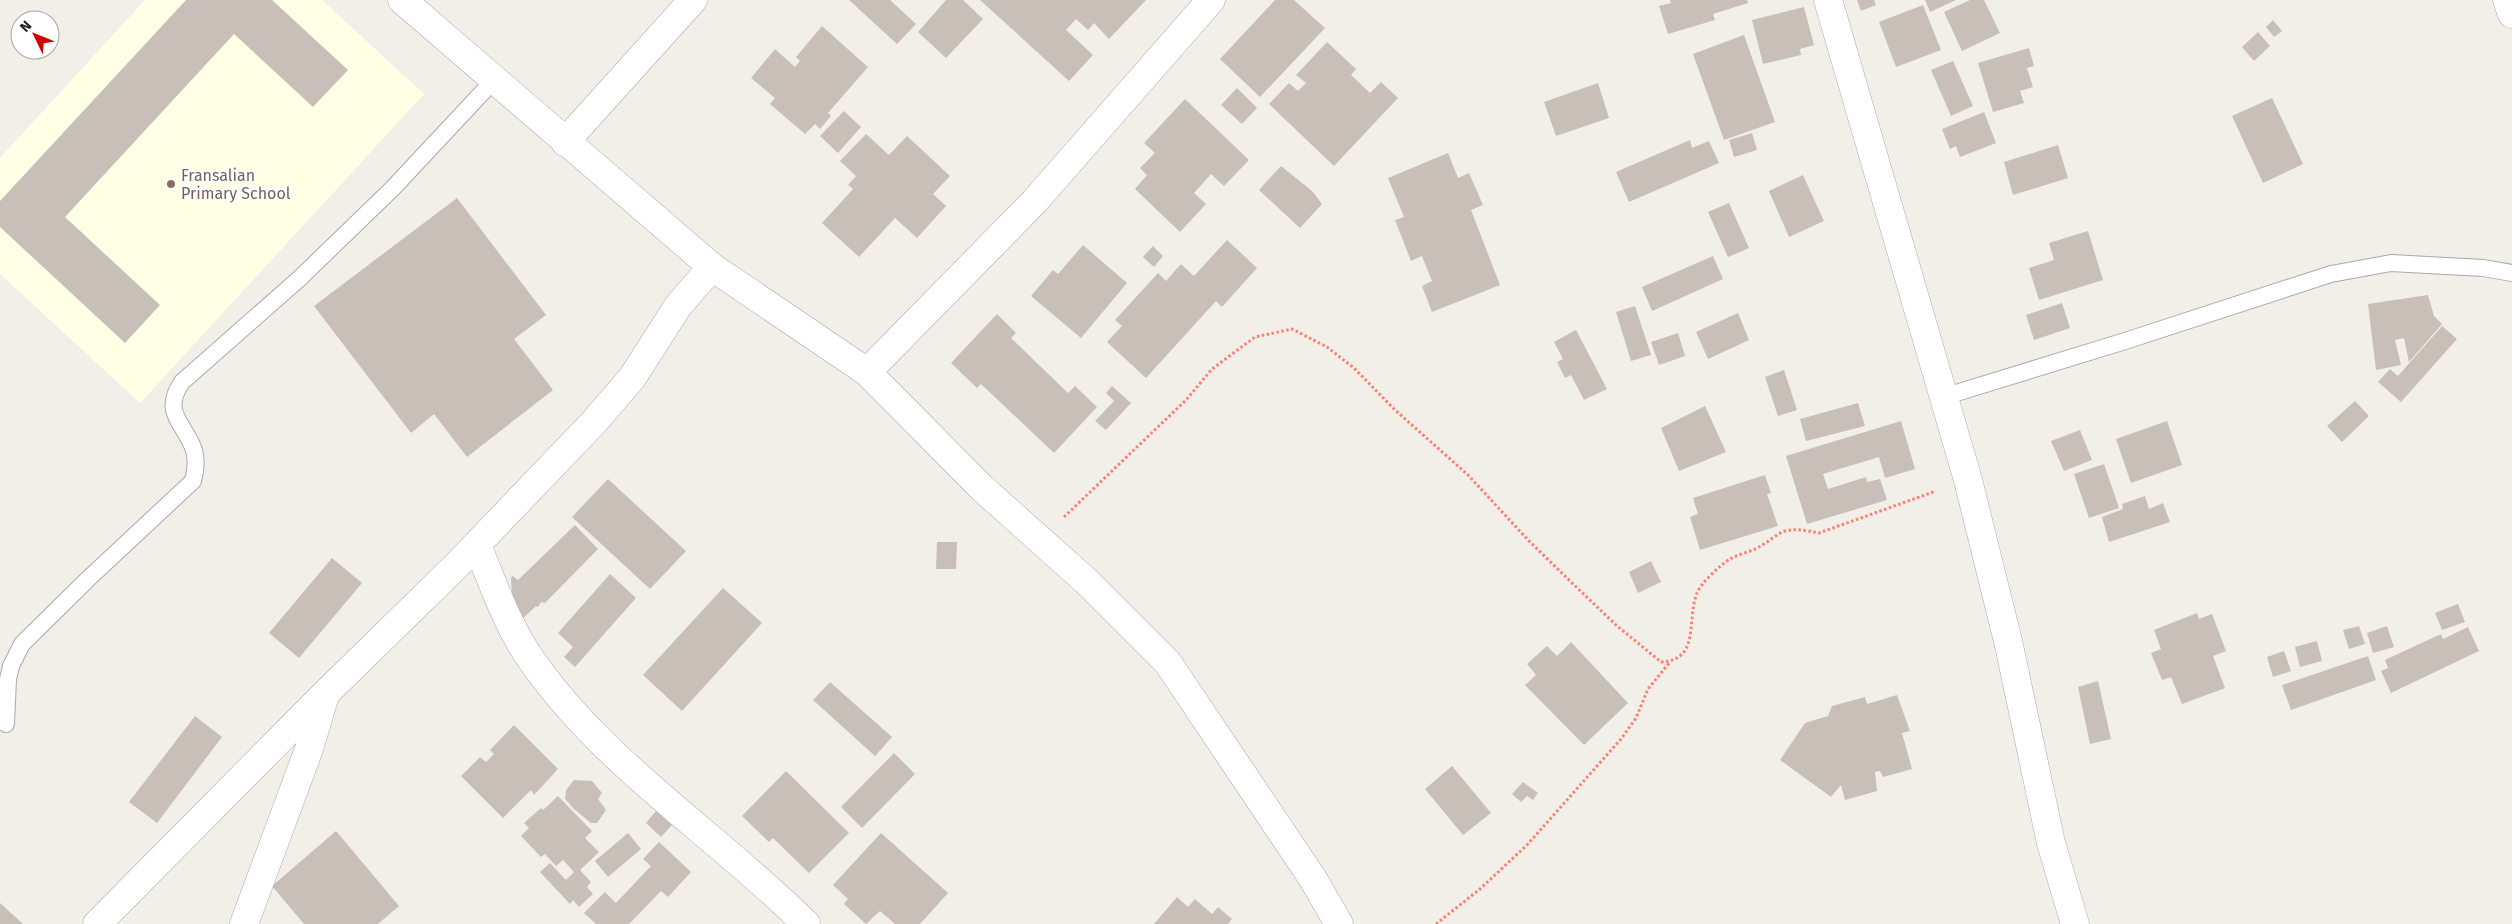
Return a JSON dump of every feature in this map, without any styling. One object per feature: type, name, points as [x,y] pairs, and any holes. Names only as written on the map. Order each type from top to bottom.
[{"type":"street","points":[[402,0],[712,267],[867,372],[982,488],[1086,580],[1168,663],[1313,880],[1339,924]]},
{"type":"street","points":[[565,142],[693,0]]},
{"type":"street","points":[[867,372],[1034,202],[1211,0]]},
{"type":"street","points":[[1828,0],[1968,480],[2008,641],[2051,843],[2075,924]]},
{"type":"street","points":[[2507,0],[2512,14]]},
{"type":"street","points":[[97,924],[325,694],[477,545],[632,378],[678,306],[712,267]]},
{"type":"street","points":[[477,545],[508,620],[526,651],[555,692],[639,776],[806,924]]},
{"type":"street","points":[[244,924],[309,749],[325,694]]},
{"type":"lane","points":[[6,724],[8,679],[11,666],[22,644],[88,579],[146,527],[193,481],[196,466],[194,450],[177,421],[172,406],[175,393],[182,382],[307,271],[393,188],[494,80]]},
{"type":"lane","points":[[1943,396],[2141,336],[2332,274],[2391,263],[2482,268],[2512,273]]},
{"type":"path","points":[[1041,541],[1186,400],[1212,369],[1255,338],[1292,329],[1327,347],[1354,368],[1394,409],[1468,474],[1528,540],[1616,625],[1660,662],[1670,662]]},
{"type":"path","points":[[1436,924],[1474,895],[1527,845],[1621,739],[1636,718],[1648,689],[1670,662],[1680,656],[1689,645],[1691,617],[1697,592],[1713,572],[1729,559],[1758,548],[1785,532],[1800,530],[1819,533],[1968,480]]},
{"type":"shaded area","name":"Fransalian Primary School","points":[[145,0],[322,0],[424,94],[140,403],[0,274],[0,158]]},
{"type":"building","points":[[186,0],[272,0],[348,70],[313,107],[234,34],[65,217],[160,305],[125,343],[0,227],[0,201]]},
{"type":"building","points":[[849,0],[890,0],[916,24],[897,44]]},
{"type":"building","points":[[946,0],[963,0],[983,19],[946,58],[918,32]]},
{"type":"building","points":[[980,0],[1146,0],[1109,39],[1094,23],[1088,30],[1076,19],[1066,30],[1093,55],[1069,81]]},
{"type":"building","points":[[1275,0],[1294,0],[1325,28],[1260,97],[1220,59]]},
{"type":"building","points":[[1670,0],[1747,0],[1748,3],[1713,14],[1715,20],[1668,34],[1659,6],[1671,3]]},
{"type":"building","points":[[1857,0],[1874,0],[1876,5],[1861,11]]},
{"type":"building","points":[[1925,0],[1956,0],[1930,12]]},
{"type":"building","points":[[1970,0],[1984,0],[2000,33],[1962,51],[1944,12]]},
{"type":"building","points":[[1923,5],[1941,50],[1896,67],[1879,22]]},
{"type":"building","points":[[1804,7],[1814,45],[1800,49],[1801,55],[1763,64],[1752,20]]},
{"type":"building","points":[[2273,20],[2282,31],[2274,37],[2266,27]]},
{"type":"building","points":[[822,26],[868,67],[828,113],[831,116],[820,129],[815,124],[805,134],[770,104],[775,98],[751,78],[775,49],[795,67],[800,61],[796,57]]},
{"type":"building","points":[[2258,32],[2270,46],[2254,61],[2242,47]]},
{"type":"building","points":[[1744,35],[1775,122],[1724,140],[1693,54]]},
{"type":"building","points":[[1327,42],[1356,69],[1351,75],[1370,93],[1381,82],[1398,98],[1334,166],[1269,104],[1289,83],[1298,91],[1306,83],[1296,75]]},
{"type":"building","points":[[2029,48],[2034,66],[2027,68],[2033,87],[2020,91],[2024,103],[1993,112],[1978,63]]},
{"type":"building","points":[[1953,61],[1973,106],[1951,116],[1931,70]]},
{"type":"building","points":[[1598,83],[1609,118],[1556,136],[1544,102]]},
{"type":"building","points":[[1237,88],[1257,108],[1242,124],[1221,105]]},
{"type":"building","points":[[2272,98],[2303,164],[2263,183],[2232,116]]},
{"type":"building","points":[[1185,99],[1249,160],[1224,186],[1211,174],[1194,193],[1206,204],[1180,232],[1135,189],[1147,175],[1140,168],[1155,153],[1144,143]]},
{"type":"building","points":[[844,111],[861,127],[838,153],[820,136]]},
{"type":"building","points":[[1984,112],[1996,143],[1960,157],[1956,146],[1950,149],[1942,129]]},
{"type":"building","points":[[1752,133],[1757,150],[1734,157],[1729,140]]},
{"type":"building","points":[[866,134],[889,155],[907,136],[950,176],[933,194],[946,206],[917,238],[895,218],[859,257],[822,223],[853,189],[848,185],[856,176],[840,161]]},
{"type":"building","points":[[1690,140],[1692,148],[1709,141],[1719,163],[1629,202],[1616,172]]},
{"type":"building","points":[[2058,145],[2068,178],[2013,195],[2004,162]]},
{"type":"building","points":[[1448,153],[1458,178],[1469,173],[1483,205],[1471,210],[1500,285],[1432,312],[1422,286],[1432,281],[1422,256],[1411,261],[1395,220],[1404,217],[1388,178]]},
{"type":"building","points":[[1281,166],[1312,191],[1322,204],[1300,228],[1259,190]]},
{"type":"building","points":[[1803,175],[1824,221],[1789,237],[1769,191]]},
{"type":"building","points":[[457,198],[546,315],[514,339],[553,390],[467,457],[434,414],[411,433],[314,306]]},
{"type":"building","points":[[1729,203],[1749,248],[1728,257],[1708,212]]},
{"type":"building","points":[[2088,231],[2103,280],[2039,300],[2029,268],[2054,260],[2049,243]]},
{"type":"building","points":[[1227,240],[1257,268],[1222,307],[1216,301],[1146,378],[1107,342],[1122,326],[1115,320],[1158,273],[1166,281],[1181,264],[1194,276]]},
{"type":"building","points":[[1083,245],[1127,283],[1081,338],[1031,296],[1053,270],[1058,274]]},
{"type":"building","points":[[1153,246],[1163,256],[1154,267],[1143,257]]},
{"type":"building","points":[[1713,256],[1723,279],[1652,311],[1642,287]]},
{"type":"building","points":[[2428,295],[2434,316],[2442,324],[2409,362],[2404,338],[2395,340],[2401,365],[2376,370],[2368,304]]},
{"type":"building","points":[[2062,303],[2070,328],[2034,340],[2026,315]]},
{"type":"building","points":[[1635,306],[1651,355],[1631,361],[1616,312]]},
{"type":"building","points":[[1738,313],[1749,340],[1708,359],[1696,332]]},
{"type":"building","points":[[997,314],[1016,333],[1011,338],[1068,393],[1075,386],[1097,407],[1054,453],[981,384],[977,388],[951,363]]},
{"type":"building","points":[[2442,326],[2457,339],[2401,402],[2378,382],[2390,369],[2398,376]]},
{"type":"building","points":[[1576,330],[1607,389],[1584,400],[1571,375],[1565,378],[1557,362],[1563,359],[1554,342]]},
{"type":"building","points":[[1678,333],[1685,356],[1659,365],[1651,342]]},
{"type":"building","points":[[1784,370],[1797,410],[1778,416],[1765,377]]},
{"type":"building","points":[[1112,386],[1131,403],[1106,430],[1095,421],[1114,401],[1106,393]]},
{"type":"building","points":[[2355,401],[2369,416],[2342,442],[2327,426]]},
{"type":"building","points":[[1858,403],[1865,426],[1806,441],[1800,419]]},
{"type":"building","points":[[1705,406],[1726,452],[1679,471],[1661,428]]},
{"type":"building","points":[[1901,421],[1915,469],[1885,478],[1879,457],[1823,474],[1828,489],[1866,477],[1867,482],[1880,479],[1887,500],[1807,524],[1786,456]]},
{"type":"building","points":[[2167,421],[2182,465],[2131,483],[2116,439]]},
{"type":"building","points":[[2080,430],[2092,460],[2064,471],[2051,441]]},
{"type":"building","points":[[2104,464],[2119,508],[2089,518],[2074,474]]},
{"type":"building","points":[[1765,475],[1771,493],[1767,494],[1778,526],[1700,550],[1690,517],[1698,514],[1693,498]]},
{"type":"building","points":[[608,479],[686,551],[650,589],[572,517]]},
{"type":"building","points":[[2145,496],[2149,509],[2163,503],[2170,522],[2109,542],[2102,517],[2123,509],[2122,504]]},
{"type":"building","points":[[575,525],[598,549],[545,603],[541,602],[538,607],[536,606],[518,623],[513,617],[511,578],[513,576],[518,580]]},
{"type":"building","points":[[937,542],[957,542],[956,569],[936,569]]},
{"type":"building","points":[[332,558],[362,583],[299,658],[269,633]]},
{"type":"building","points":[[1651,561],[1661,582],[1638,593],[1629,572]]},
{"type":"building","points":[[610,574],[636,598],[575,667],[564,657],[573,647],[558,633]]},
{"type":"building","points":[[723,588],[762,623],[682,711],[643,675]]},
{"type":"building","points":[[2458,604],[2465,622],[2442,630],[2435,613]]},
{"type":"building","points":[[2197,613],[2199,619],[2212,614],[2226,651],[2213,656],[2225,688],[2182,704],[2171,677],[2162,680],[2151,653],[2161,649],[2154,630]]},
{"type":"building","points":[[2359,626],[2365,644],[2349,649],[2343,630]]},
{"type":"building","points":[[2387,626],[2394,647],[2373,653],[2367,633]]},
{"type":"building","points":[[2468,627],[2479,651],[2391,693],[2381,671],[2388,668],[2385,660],[2441,634],[2443,639]]},
{"type":"building","points":[[2317,641],[2322,661],[2300,667],[2295,647]]},
{"type":"building","points":[[1571,642],[1628,703],[1584,745],[1525,685],[1536,675],[1527,664],[1547,646],[1557,656]]},
{"type":"building","points":[[2284,651],[2291,671],[2273,677],[2267,657]]},
{"type":"building","points":[[2368,656],[2376,680],[2291,710],[2282,685]]},
{"type":"building","points":[[2098,681],[2111,739],[2090,744],[2078,687]]},
{"type":"building","points":[[830,682],[892,737],[875,756],[813,700]]},
{"type":"building","points":[[1897,695],[1910,731],[1902,733],[1912,769],[1883,777],[1880,771],[1875,772],[1877,791],[1845,800],[1841,785],[1831,797],[1780,760],[1805,723],[1828,716],[1832,706],[1865,697],[1867,704]]},
{"type":"building","points":[[195,716],[222,737],[157,823],[129,802]]},
{"type":"building","points":[[514,725],[558,769],[534,795],[531,790],[503,818],[461,776],[480,757],[486,762],[494,754],[490,750]]},
{"type":"building","points":[[894,753],[915,774],[862,828],[841,807]]},
{"type":"building","points":[[1452,766],[1491,813],[1463,835],[1425,789]]},
{"type":"building","points":[[786,771],[849,833],[809,873],[773,838],[769,842],[742,816]]},
{"type":"building","points":[[574,780],[592,781],[602,793],[598,799],[606,810],[597,823],[591,823],[565,799],[566,790]]},
{"type":"building","points":[[1523,782],[1538,793],[1533,800],[1527,796],[1521,802],[1512,794]]},
{"type":"building","points":[[558,796],[592,831],[585,838],[599,852],[580,870],[591,882],[587,887],[593,894],[579,907],[573,900],[570,904],[540,872],[550,863],[566,880],[574,872],[563,860],[556,866],[545,854],[541,857],[521,836],[529,828],[524,823],[541,808],[543,810]]},
{"type":"building","points":[[656,811],[672,825],[661,837],[646,823]]},
{"type":"building","points":[[336,831],[399,906],[378,924],[304,924],[272,886]]},
{"type":"building","points":[[628,833],[641,849],[608,877],[595,861]]},
{"type":"building","points":[[881,833],[948,893],[920,924],[895,924],[880,911],[866,924],[844,904],[848,899],[833,885]]},
{"type":"building","points":[[659,842],[691,872],[668,897],[661,891],[629,924],[596,924],[584,913],[605,892],[616,903],[651,866],[643,859]]},
{"type":"building","points":[[1177,897],[1188,907],[1195,899],[1212,914],[1218,907],[1232,919],[1228,924],[1154,924]]},
{"type":"building","points":[[0,903],[23,924],[0,924]]},
{"type":"place","name":"Fransalian Primary School","points":[[171,184]]}]
